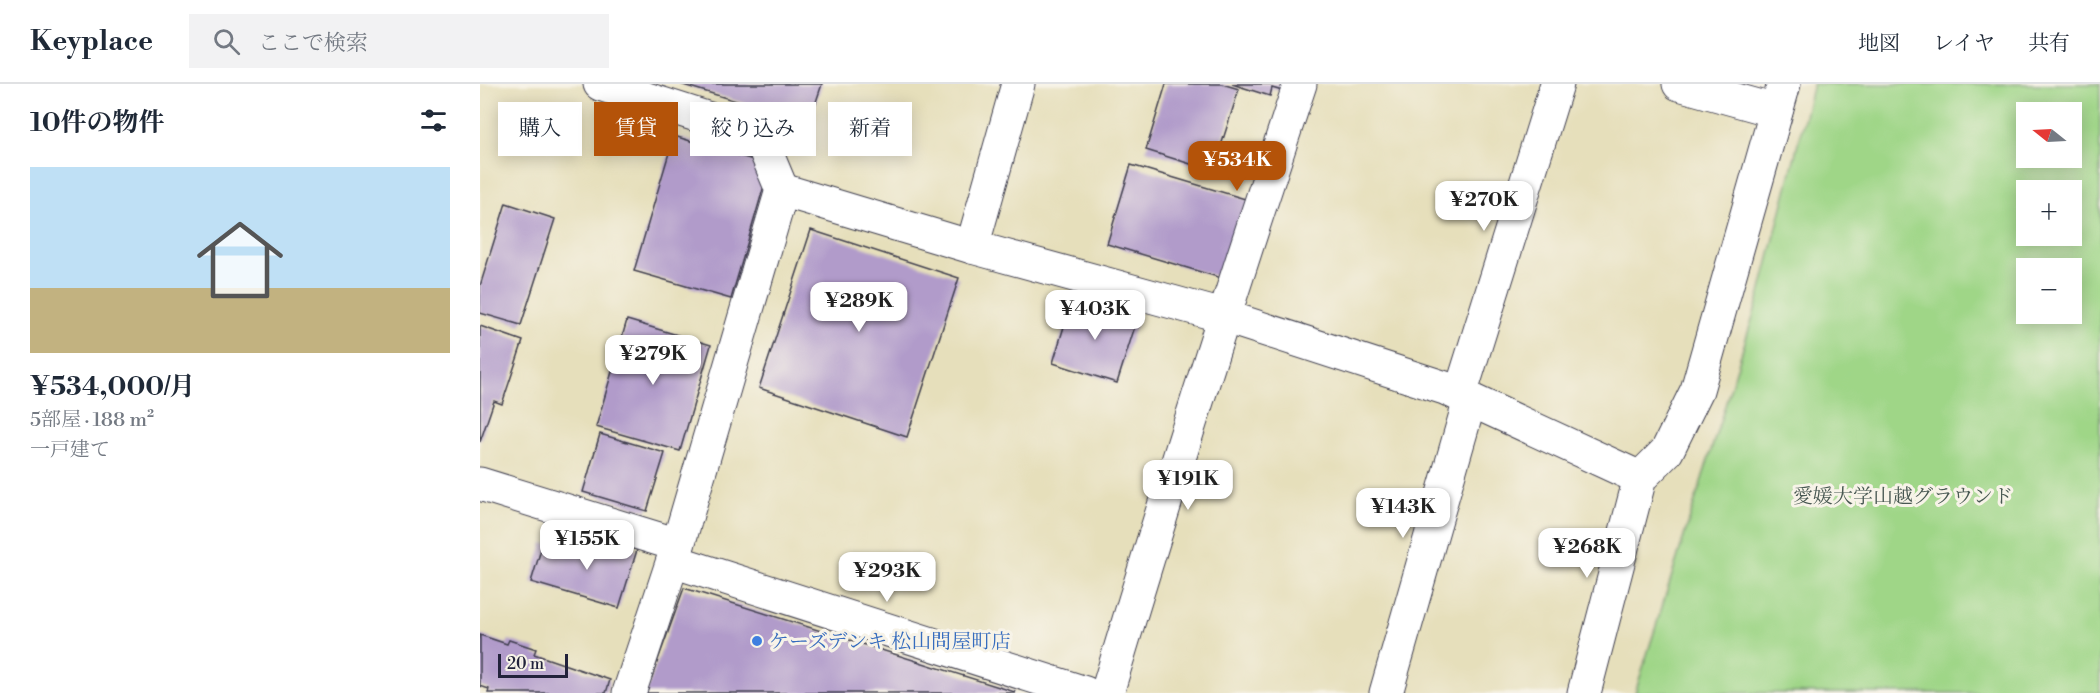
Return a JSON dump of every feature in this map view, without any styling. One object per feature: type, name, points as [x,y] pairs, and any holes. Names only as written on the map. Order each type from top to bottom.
[{"type":"street","points":[[600,84],[759,135],[782,190],[676,553],[629,693]]},
{"type":"street","points":[[972,247],[1018,84]]},
{"type":"street","points":[[1107,693],[1223,316],[1300,84]]},
{"type":"street","points":[[1386,693],[1465,398],[1557,84]]},
{"type":"street","points":[[1584,693],[1640,478],[1667,451],[1697,390],[1780,98],[1679,84]]},
{"type":"street","points":[[782,190],[972,247],[1223,316],[1445,388],[1640,478]]},
{"type":"street","points":[[480,484],[1085,693]]},
{"type":"green space","name":"愛媛大学山越グラウンド","points":[[1813,84],[2100,84],[2100,693],[1635,693],[1760,294]]},
{"type":"building","points":[[680,84],[822,84],[816,102],[740,102]]},
{"type":"building","points":[[1166,84],[1222,84],[1239,89],[1213,171],[1146,150]]},
{"type":"building","points":[[1232,84],[1292,84],[1289,93],[1272,88],[1270,96]]},
{"type":"building","points":[[678,137],[690,141],[690,156],[740,156],[770,165],[731,299],[634,271],[668,156],[678,156]]},
{"type":"building","points":[[1131,165],[1252,201],[1228,280],[1107,244]]},
{"type":"building","points":[[506,203],[555,219],[521,325],[480,313],[480,286]]},
{"type":"building","points":[[811,230],[959,278],[907,437],[759,388]]},
{"type":"building","points":[[1072,300],[1137,320],[1117,383],[1053,363]]},
{"type":"building","points":[[627,320],[711,345],[680,451],[596,427]]},
{"type":"building","points":[[480,326],[523,341],[502,404],[494,401],[480,442]]},
{"type":"building","points":[[600,434],[665,453],[647,511],[583,492]]},
{"type":"building","points":[[591,536],[637,550],[619,608],[531,582],[543,543],[585,556]]},
{"type":"building","name":"ケーズデンキ 松山問屋町店","points":[[684,588],[1015,692],[1015,693],[646,693]]},
{"type":"building","points":[[480,635],[507,644],[509,640],[536,649],[534,654],[610,680],[606,693],[488,693],[489,689],[480,686]]},
{"type":"place","name":"ケーズデンキ 松山問屋町店","points":[[757,641]]}]
